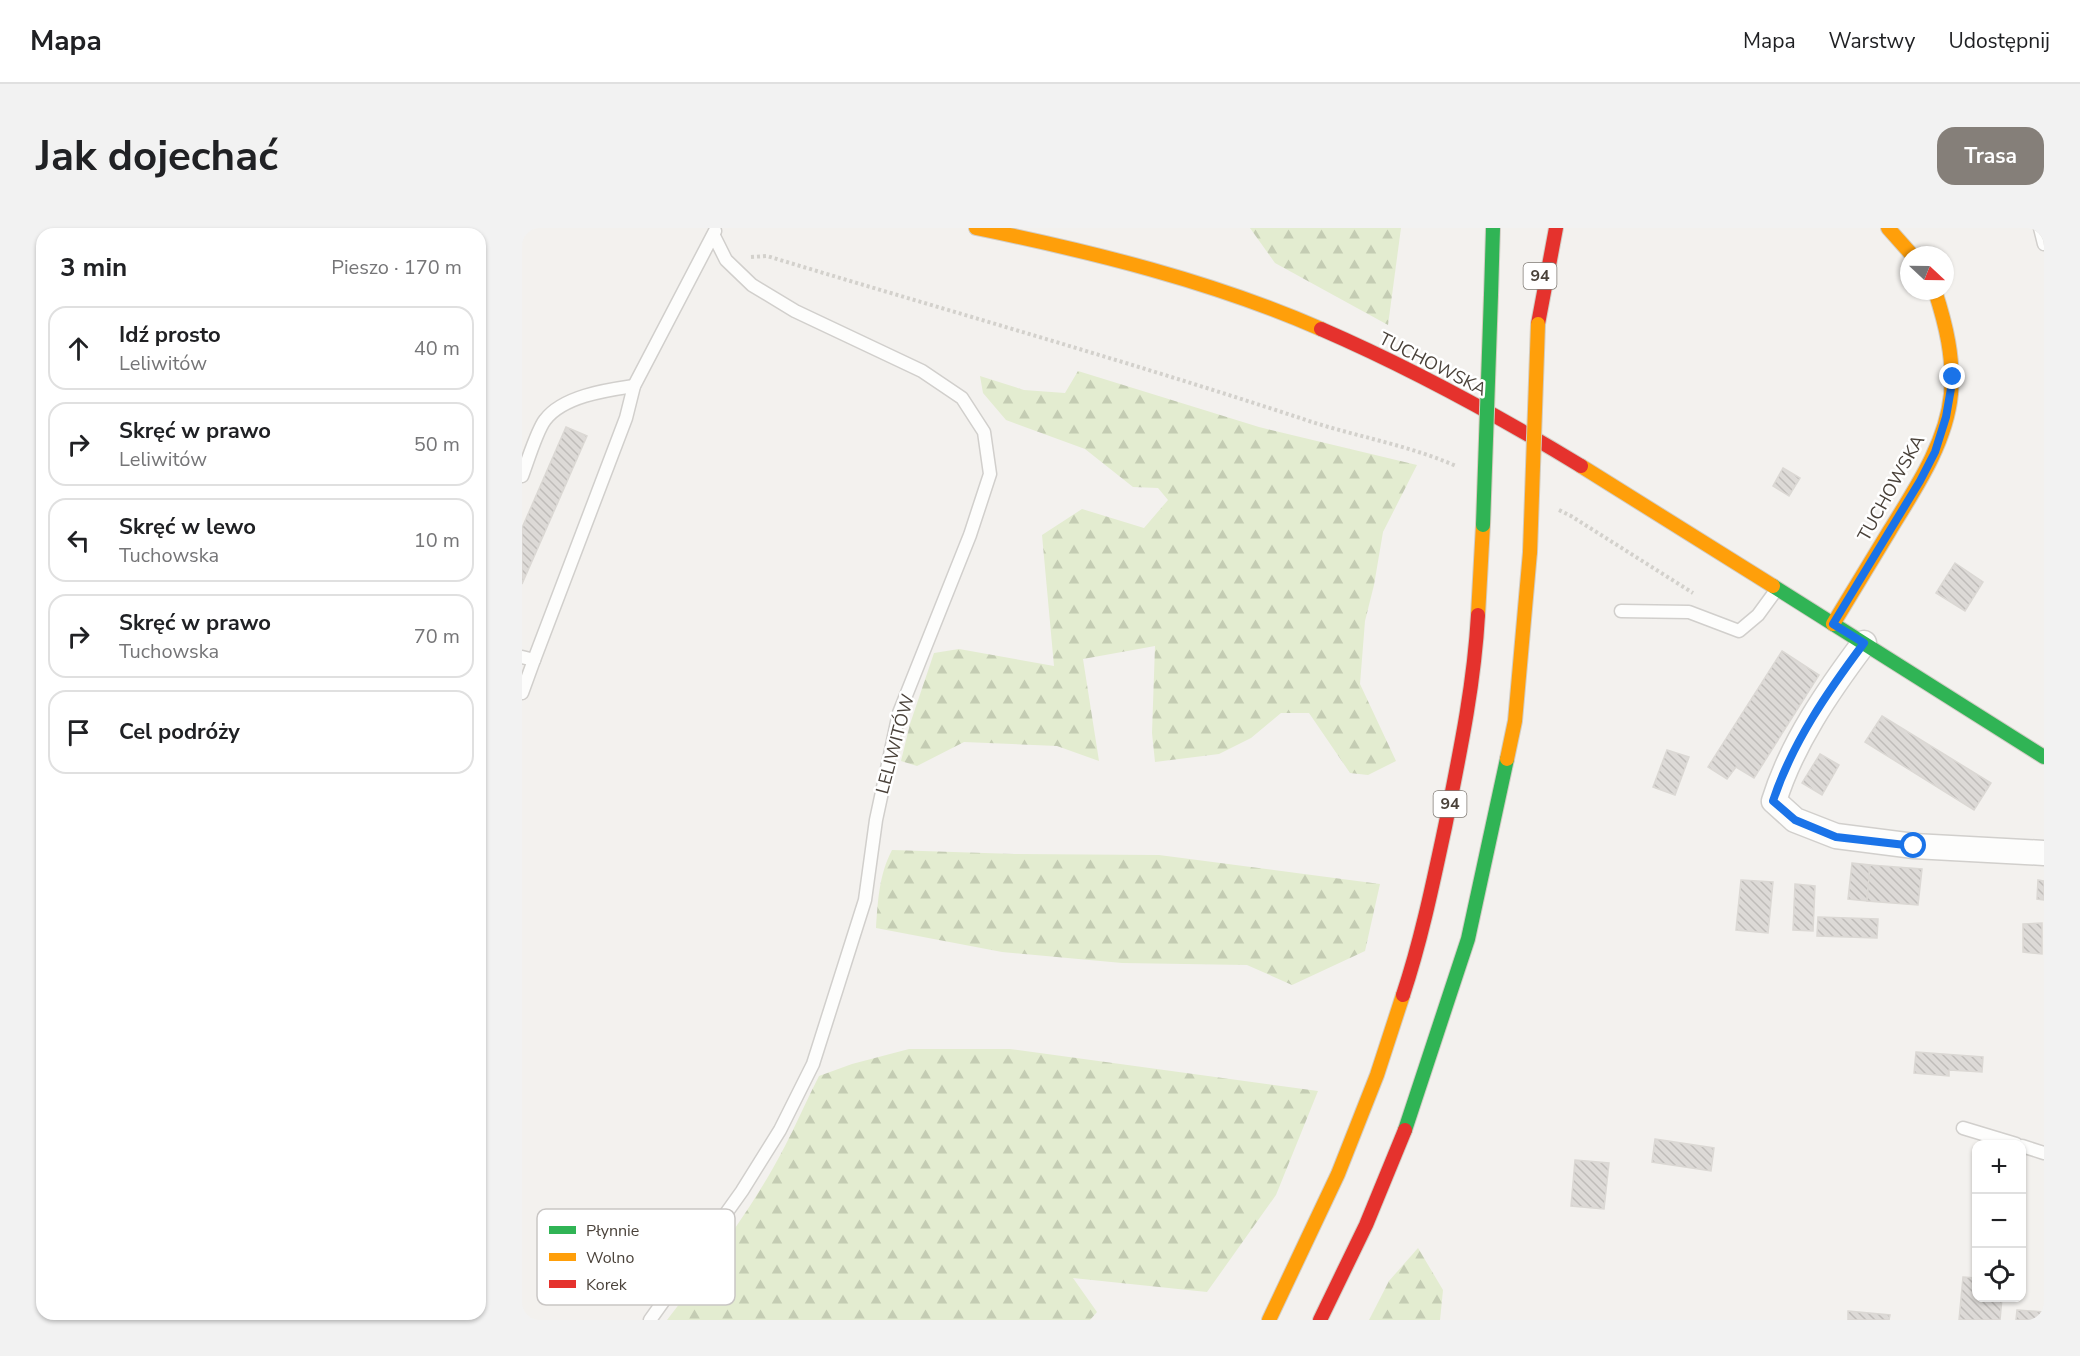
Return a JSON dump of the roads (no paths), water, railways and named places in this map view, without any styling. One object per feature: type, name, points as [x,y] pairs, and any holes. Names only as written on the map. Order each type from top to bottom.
[{"type":"main road","name":"TUCHOWSKA","points":[[976,228],[1081,250],[1224,292],[1313,325],[1396,363],[1458,395],[1602,478],[2044,757]]},
{"type":"main road","name":"94","points":[[1269,1320],[1338,1174],[1377,1075],[1411,972],[1459,758],[1476,647],[1483,525],[1493,228]]},
{"type":"main road","points":[[1538,324],[1556,228]]},
{"type":"main road","points":[[1888,228],[1904,246]]},
{"type":"main road","name":"94","points":[[1320,1320],[1366,1225],[1400,1145],[1468,939],[1515,720],[1530,552],[1540,240]]},
{"type":"main road","name":"TUCHOWSKA","points":[[1833,624],[1920,481],[1935,452],[1946,417],[1953,377],[1949,332],[1938,300]]},
{"type":"street","points":[[1864,643],[1834,683],[1804,733],[1782,774],[1773,801],[1795,820],[1836,837],[1914,846],[2044,853]]},
{"type":"lane","points":[[2040,228],[2044,244]]},
{"type":"lane","points":[[522,693],[528,658],[626,418],[634,386],[715,232]]},
{"type":"lane","name":"LELIWITÓW","points":[[715,232],[726,260],[752,285],[795,311],[922,371],[962,398],[984,432],[990,474],[970,535],[899,713],[876,820],[865,900],[813,1064],[780,1130],[729,1209]]},
{"type":"lane","points":[[522,476],[544,420],[559,407],[594,392],[634,386]]},
{"type":"lane","points":[[1621,611],[1689,612],[1739,631],[1762,610],[1778,588]]},
{"type":"lane","points":[[1963,1128],[2003,1140]]},
{"type":"lane","points":[[2026,1147],[2044,1154]]},
{"type":"lane","name":"LELIWITÓW","points":[[650,1320],[661,1305]]}]
